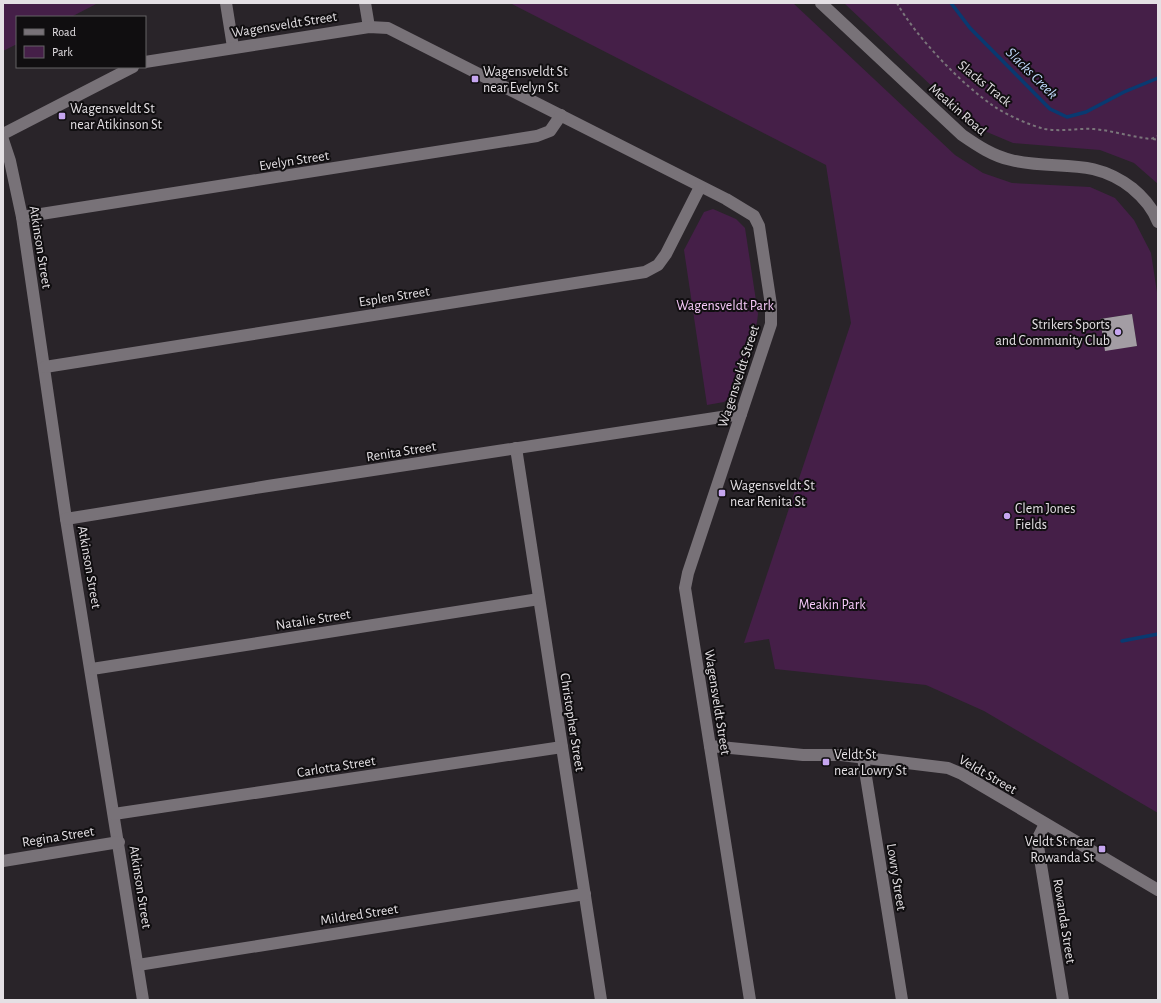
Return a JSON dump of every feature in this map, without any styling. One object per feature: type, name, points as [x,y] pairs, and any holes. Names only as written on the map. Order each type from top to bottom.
[{"type":"street","points":[[226,3],[234,47]]},
{"type":"street","points":[[365,3],[369,27]]},
{"type":"street","name":"Meakin Road","points":[[821,3],[962,135],[986,151],[1011,160],[1086,167],[1118,177],[1139,194],[1155,215],[1158,222]]},
{"type":"street","name":"Wagensveldt Street","points":[[146,62],[234,47],[380,26],[395,30],[754,216],[759,226],[772,314],[771,324],[688,573],[685,588],[750,1000]]},
{"type":"street","points":[[3,134],[131,68]]},
{"type":"street","name":"Evelyn Street","points":[[22,217],[532,137],[550,131],[561,115]]},
{"type":"street","name":"Atkinson Street","points":[[3,140],[10,161],[22,217],[66,519],[92,669],[143,1000]]},
{"type":"street","name":"Esplen Street","points":[[45,367],[645,272],[658,265],[666,254],[700,187]]},
{"type":"street","name":"Renita Street","points":[[66,519],[741,414]]},
{"type":"street","name":"Christopher Street","points":[[516,448],[601,1000]]},
{"type":"street","name":"Natalie Street","points":[[92,669],[539,599]]},
{"type":"street","name":"Veldt Street","points":[[710,746],[864,758],[948,768],[962,774],[1158,890]]},
{"type":"street","name":"Carlotta Street","points":[[114,814],[562,747]]},
{"type":"street","name":"Lowry Street","points":[[864,758],[902,1000]]},
{"type":"street","name":"Rowanda Street","points":[[1045,824],[1037,840],[1063,1000]]},
{"type":"street","name":"Regina Street","points":[[3,861],[118,842]]},
{"type":"street","name":"Mildred Street","points":[[138,965],[585,894]]},
{"type":"path","name":"Slacks Track","points":[[897,3],[905,17],[917,32],[955,74],[995,107],[1008,115],[1044,128],[1056,130],[1092,129],[1158,140]]},
{"type":"path","points":[[1151,139],[1158,136]]},
{"type":"green space","points":[[3,3],[98,3],[73,16],[16,16],[16,44],[3,51]]},
{"type":"green space","name":"Meakin Park","points":[[510,3],[793,3],[955,155],[983,173],[1012,183],[1090,187],[1115,198],[1134,220],[1151,253],[1158,299],[1158,813],[984,711],[926,685],[775,669],[769,639],[744,643],[851,323],[826,165]],"holes":[[[1132,314],[1137,346],[1105,350],[1100,319]]]},
{"type":"green space","points":[[844,3],[1158,3],[1158,184],[1134,163],[1100,150],[1013,143],[975,127]]},
{"type":"green space","name":"Wagensveldt Park","points":[[713,209],[736,219],[745,228],[758,314],[757,322],[735,393],[724,402],[707,405],[684,250],[704,212]]},
{"type":"building","name":"Strikers Sports and Community Club","points":[[1132,314],[1137,346],[1105,351],[1100,319]]},
{"type":"waterway","name":"Slacks Creek","points":[[951,3],[970,28],[1050,109],[1067,117],[1086,112],[1124,92],[1158,78]]},
{"type":"waterway","points":[[1122,641],[1158,634]]},
{"type":"place","name":"Wagensveldt St near Evelyn St","points":[[475,79]]},
{"type":"place","name":"Wagensveldt St near Atikinson St","points":[[62,116]]},
{"type":"place","name":"Strikers Sports and Community Club","points":[[1118,332]]},
{"type":"place","name":"Wagensveldt St near Renita St","points":[[722,493]]},
{"type":"place","name":"Clem Jones Fields","points":[[1007,516]]},
{"type":"place","name":"Veldt St near Lowry St","points":[[826,762]]},
{"type":"place","name":"Veldt St near Rowanda St","points":[[1102,849]]}]
